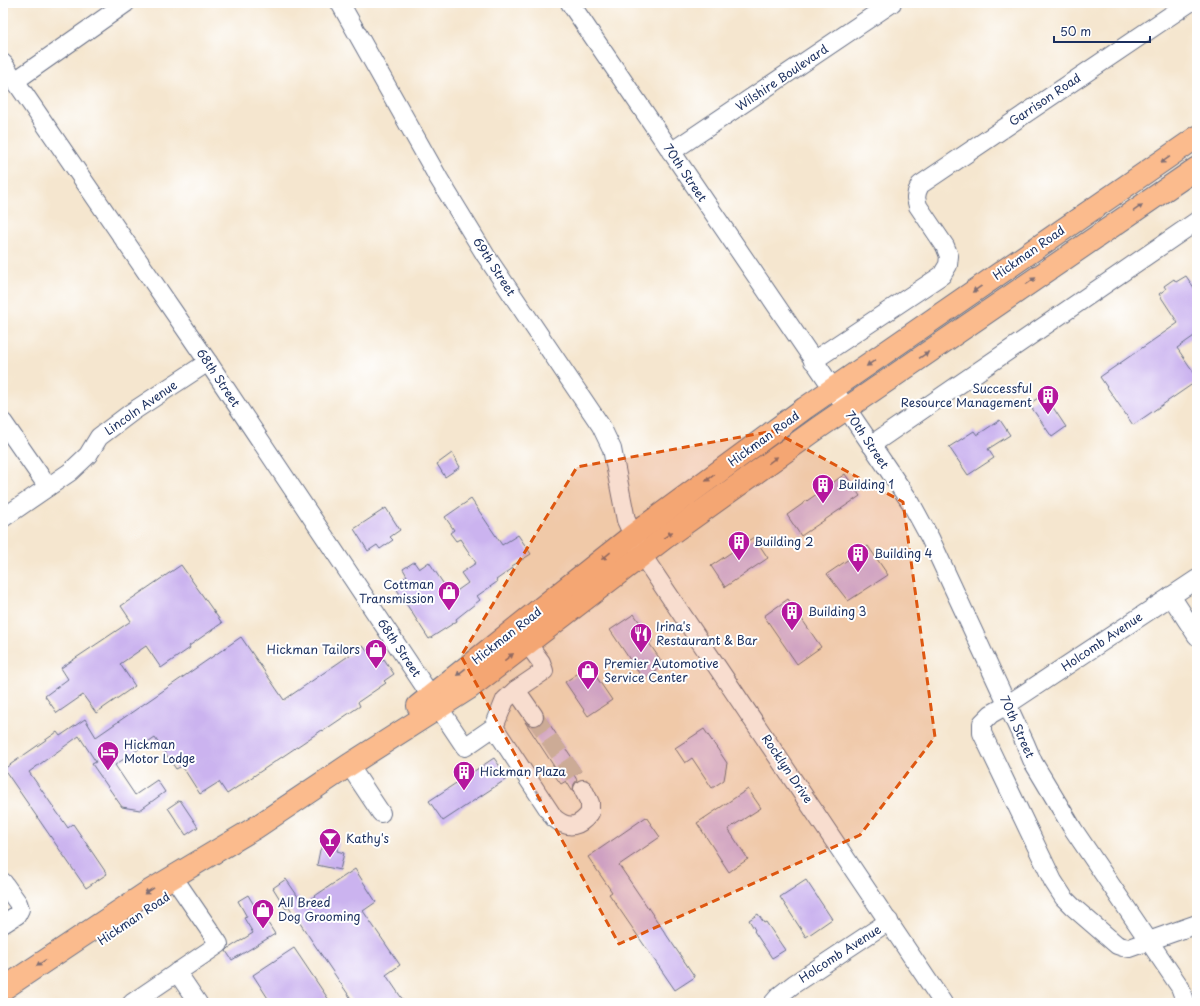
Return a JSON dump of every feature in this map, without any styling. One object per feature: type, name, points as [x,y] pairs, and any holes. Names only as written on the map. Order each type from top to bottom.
[{"type":"main road","name":"Hickman Road","points":[[3,989],[148,892],[255,828],[349,765],[435,702],[632,534],[833,390],[1197,137]]},
{"type":"main road","name":"Hickman Road","points":[[435,702],[468,689],[666,537],[846,409],[1197,168]]},
{"type":"main road","name":"Hickman Road","points":[[8,1003],[164,900],[255,828]]},
{"type":"street","points":[[15,81],[126,3]]},
{"type":"street","name":"69th Street","points":[[340,3],[439,179],[486,256],[601,426],[612,449],[626,520],[632,534]]},
{"type":"street","name":"Wilshire Boulevard","points":[[671,152],[892,3]]},
{"type":"street","name":"Garrison Road","points":[[813,361],[942,275],[948,265],[949,256],[918,206],[916,198],[920,185],[1189,3]]},
{"type":"street","name":"70th Street","points":[[574,4],[671,152],[911,503],[930,538],[1033,762],[1072,829],[1150,940],[1180,987],[1186,1003]]},
{"type":"street","name":"68th Street","points":[[3,63],[208,362],[465,747],[494,727]]},
{"type":"street","points":[[871,445],[1197,221]]},
{"type":"street","name":"Lincoln Avenue","points":[[3,518],[70,472],[88,455],[99,437],[132,412],[208,362]]},
{"type":"street","points":[[3,422],[48,487]]},
{"type":"street","name":"Rocklyn Drive","points":[[632,534],[642,555],[943,1003]]},
{"type":"street","name":"Holcomb Avenue","points":[[1150,940],[1130,948],[1117,945],[1073,907],[1058,889],[982,733],[982,723],[991,714],[1008,705],[1197,579]]},
{"type":"street","points":[[1171,596],[1197,636]]},
{"type":"street","points":[[528,643],[541,662],[544,671],[516,690],[505,700],[494,727],[554,818],[561,824],[566,826],[578,824],[590,813],[590,802],[583,788]]},
{"type":"street","points":[[516,690],[534,716]]},
{"type":"street","points":[[349,765],[381,813]]},
{"type":"street","points":[[3,882],[18,903],[20,909],[17,915],[3,924]]},
{"type":"street","points":[[132,1003],[218,944],[180,887]]},
{"type":"street","name":"Holcomb Avenue","points":[[773,1003],[780,995],[794,984],[889,921]]},
{"type":"street","points":[[1150,940],[1197,924]]},
{"type":"street","points":[[177,972],[198,1003]]},
{"type":"highlighted area","points":[[773,431],[903,502],[935,737],[860,835],[619,944],[461,656],[577,467]]},
{"type":"building","points":[[1186,276],[1197,292],[1197,334],[1177,348],[1197,377],[1197,381],[1133,425],[1100,377],[1178,323],[1159,294],[1166,289],[1164,286],[1174,279],[1176,282]]},
{"type":"building","name":"Successful Resource Management","points":[[1044,394],[1066,427],[1052,437],[1029,404]]},
{"type":"building","points":[[1000,420],[1010,435],[988,449],[994,458],[968,475],[949,447],[974,431],[977,435]]},
{"type":"building","points":[[452,453],[460,467],[445,477],[437,464]]},
{"type":"building","name":"Building 1","points":[[845,474],[860,496],[801,536],[787,515]]},
{"type":"building","points":[[471,499],[502,545],[518,535],[531,554],[512,566],[513,568],[496,580],[497,582],[477,596],[480,600],[456,619],[457,621],[429,639],[394,585],[407,576],[403,569],[414,562],[419,569],[429,562],[451,595],[468,583],[461,573],[476,563],[460,539],[456,541],[450,533],[454,530],[445,517]]},
{"type":"building","points":[[386,508],[400,530],[390,537],[393,540],[380,549],[377,545],[368,551],[354,529]]},
{"type":"building","name":"Building 2","points":[[754,537],[768,558],[725,587],[711,566]]},
{"type":"building","name":"Building 4","points":[[868,546],[888,575],[848,601],[827,574]]},
{"type":"building","points":[[181,565],[222,623],[161,668],[146,646],[120,664],[135,686],[96,713],[83,695],[57,713],[45,696],[68,679],[61,668],[131,621],[121,606]]},
{"type":"building","name":"Building 3","points":[[788,599],[821,647],[797,664],[764,616]]},
{"type":"building","name":"Irina's Restaurant & Bar","points":[[634,614],[652,641],[649,643],[664,665],[643,679],[610,630]]},
{"type":"building","points":[[241,637],[284,700],[363,646],[377,664],[384,659],[394,674],[384,681],[386,683],[358,702],[360,706],[227,794],[219,782],[200,794],[182,766],[176,769],[155,738],[115,765],[135,795],[157,780],[165,792],[140,810],[122,807],[92,764],[96,762],[79,736],[29,772],[68,828],[73,824],[107,874],[86,888],[4,769],[57,732],[60,736],[85,719],[96,737]]},
{"type":"building","name":"Premier Automotive Service Center","points":[[589,666],[612,700],[588,716],[565,682]]},
{"type":"building","points":[[544,716],[581,771],[574,775],[577,780],[574,784],[573,792],[566,781],[561,784],[555,776],[559,774],[525,722],[530,726],[535,726],[543,721]]},
{"type":"building","points":[[704,729],[727,763],[724,780],[712,788],[692,758],[685,763],[675,748]]},
{"type":"building","name":"Hickman Plaza","points":[[494,758],[508,778],[443,821],[429,801]]},
{"type":"building","points":[[748,789],[761,808],[728,829],[748,859],[729,872],[697,823]]},
{"type":"building","points":[[180,800],[198,827],[186,835],[168,808]]},
{"type":"building","points":[[646,817],[660,837],[619,865],[695,977],[675,990],[609,894],[612,892],[588,857]]},
{"type":"building","name":"Kathy's","points":[[328,840],[339,843],[337,851],[344,853],[340,870],[317,865],[320,850]]},
{"type":"building","points":[[355,869],[376,902],[363,911],[400,965],[386,975],[405,1003],[354,1003],[289,907],[286,909],[273,888],[286,879],[303,904]]},
{"type":"building","points":[[806,880],[832,919],[806,937],[780,897]]},
{"type":"building","name":"All Breed Dog Grooming","points":[[248,895],[264,922],[266,920],[275,934],[232,960],[226,951],[253,933],[244,918],[247,917],[238,901]]},
{"type":"building","points":[[758,914],[764,923],[766,922],[785,950],[772,958],[754,931],[755,930],[749,920]]},
{"type":"building","points":[[294,948],[331,1003],[271,1003],[253,975]]},
{"type":"tunnel","points":[[534,716],[583,789]]},
{"type":"place","name":"Successful Resource Management","points":[[1048,416]]},
{"type":"place","name":"Building 1","points":[[823,504]]},
{"type":"place","name":"Building 2","points":[[739,562]]},
{"type":"place","name":"Building 4","points":[[858,574]]},
{"type":"place","name":"Cottman Transmission","points":[[449,612]]},
{"type":"place","name":"Building 3","points":[[792,632]]},
{"type":"place","name":"Irina's Restaurant & Bar","points":[[641,654]]},
{"type":"place","name":"Hickman Tailors","points":[[376,670]]},
{"type":"place","name":"Premier Automotive Service Center","points":[[588,690]]},
{"type":"place","name":"Hickman Motor Lodge","points":[[108,772]]},
{"type":"place","name":"Hickman Plaza","points":[[464,792]]},
{"type":"place","name":"Kathy's","points":[[330,858]]},
{"type":"place","name":"All Breed Dog Grooming","points":[[263,930]]}]
